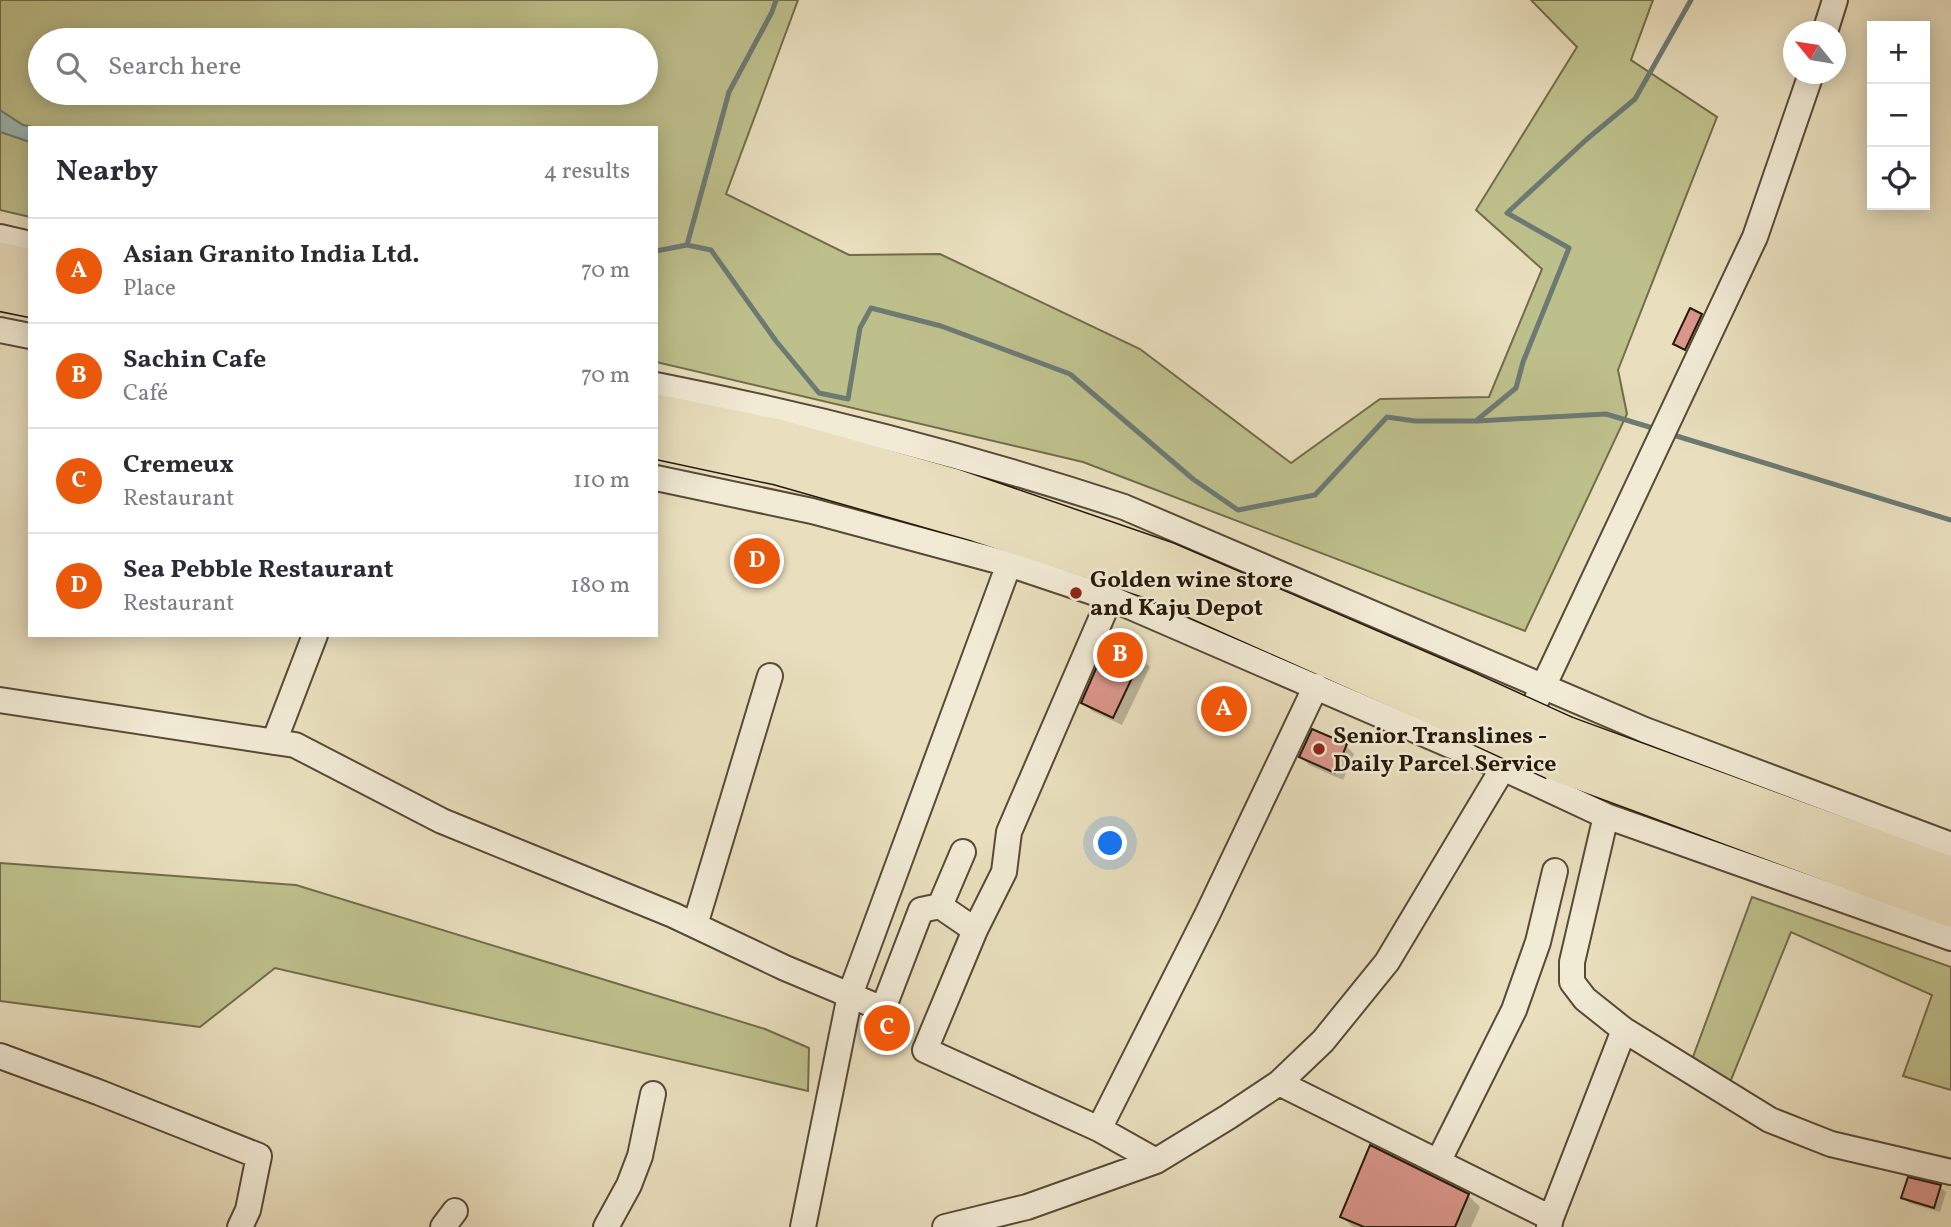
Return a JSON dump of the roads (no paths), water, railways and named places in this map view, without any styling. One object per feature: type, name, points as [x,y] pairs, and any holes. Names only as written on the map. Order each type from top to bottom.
[{"type":"highway","points":[[0,260],[28,267]]},
{"type":"highway","points":[[0,293],[28,299]]},
{"type":"highway","points":[[658,412],[778,437],[938,482],[1167,559],[1559,748],[1951,909]]},
{"type":"highway","points":[[658,441],[792,470],[978,524],[1149,580],[1459,702]]},
{"type":"highway","points":[[1559,748],[1951,875]]},
{"type":"street","points":[[1828,21],[1835,0]]},
{"type":"street","points":[[945,1227],[1027,1208],[1156,1161],[1279,1083],[1323,1041],[1387,962],[1503,768],[1543,687],[1755,237],[1808,84]]},
{"type":"street","points":[[0,237],[28,244]]},
{"type":"street","points":[[0,330],[28,337]]},
{"type":"street","points":[[658,385],[787,413],[1038,478],[1112,502],[1645,730],[1951,845]]},
{"type":"street","points":[[658,478],[812,511],[1009,564],[1110,597],[1503,768],[1606,816],[1951,938]]},
{"type":"street","points":[[803,1227],[850,995],[1009,564]]},
{"type":"street","points":[[1110,597],[1009,832],[1004,872],[975,930],[925,1051],[1099,1129],[1156,1161]]},
{"type":"street","points":[[274,742],[314,637]]},
{"type":"street","points":[[695,925],[770,676]]},
{"type":"street","points":[[1099,1129],[1208,913],[1316,686]]},
{"type":"street","points":[[0,700],[295,745],[442,821],[695,925],[785,968],[883,1009],[921,910],[940,906],[975,930]]},
{"type":"street","points":[[1606,816],[1572,962],[1572,982],[1585,999],[1623,1030],[1770,1120],[1831,1144],[1951,1172]]},
{"type":"street","points":[[940,906],[963,852]]},
{"type":"street","points":[[1438,1162],[1514,1010],[1538,942],[1555,871]]},
{"type":"street","points":[[1279,1083],[1438,1162],[1550,1223],[1623,1030]]},
{"type":"street","points":[[0,1056],[259,1156],[248,1210],[240,1227]]},
{"type":"street","points":[[606,1227],[629,1185],[640,1156],[653,1094]]},
{"type":"water","points":[[0,110],[28,126],[28,141],[0,132]]},
{"type":"waterway","points":[[687,245],[729,92],[776,0]]},
{"type":"waterway","points":[[1477,420],[1516,388],[1523,362],[1569,248],[1507,213],[1635,99],[1691,0]]},
{"type":"waterway","points":[[658,251],[687,245],[711,250],[776,341],[819,393],[848,399],[860,328],[871,308],[941,326],[1070,374],[1193,479],[1238,510],[1315,495],[1387,417],[1415,421],[1477,421],[1606,414],[1656,429]]},
{"type":"waterway","points":[[1670,434],[1951,520]]},
{"type":"place","name":"Sea Pebble Restaurant","points":[[757,561]]},
{"type":"place","name":"Golden wine store and Kaju Depot","points":[[1076,593]]},
{"type":"place","name":"Sachin Cafe","points":[[1120,655]]},
{"type":"place","name":"Asian Granito India Ltd.","points":[[1224,709]]},
{"type":"place","name":"Senior Translines - Daily Parcel Service","points":[[1319,749]]},
{"type":"place","name":"Cremeux","points":[[887,1028]]}]
